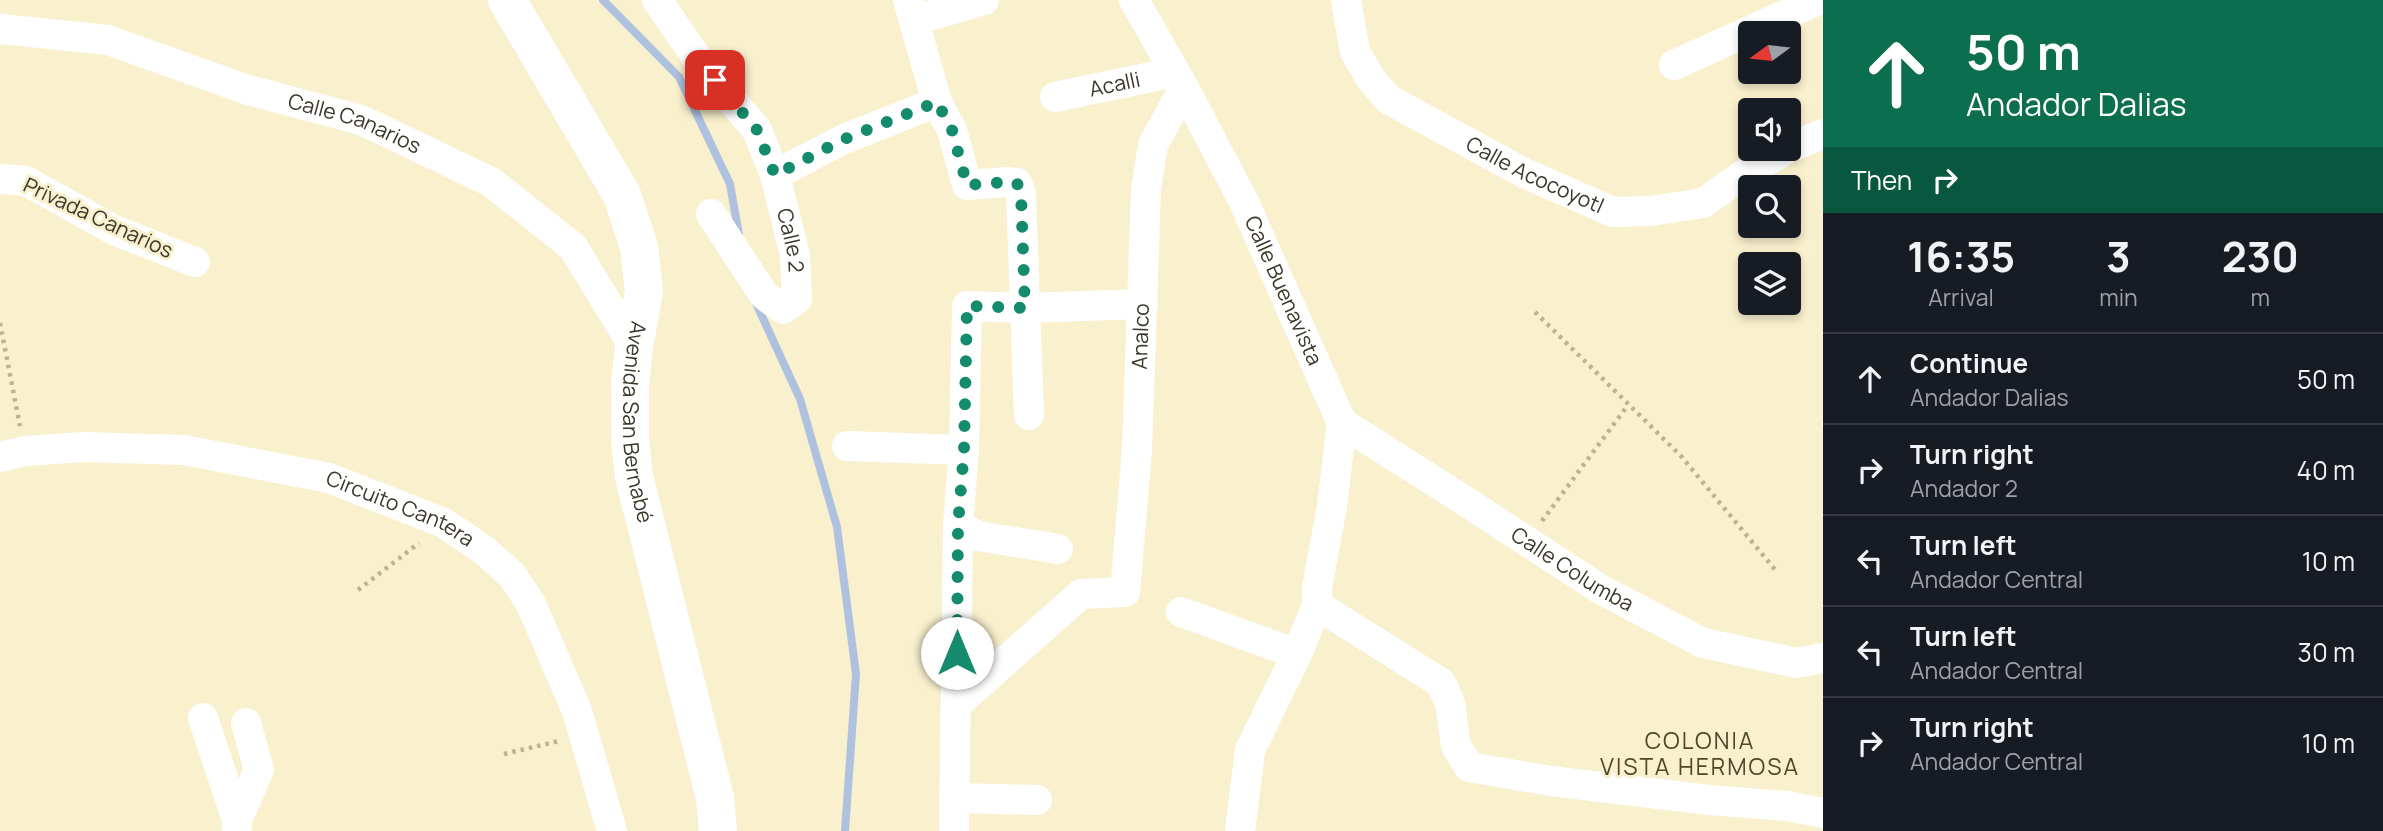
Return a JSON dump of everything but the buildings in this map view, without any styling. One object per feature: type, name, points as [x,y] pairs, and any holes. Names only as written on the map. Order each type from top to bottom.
[{"type":"main road","name":"Avenida San Bernabé","points":[[507,0],[615,183],[629,214],[639,247],[645,291],[634,347],[630,395],[630,440],[634,477],[715,798],[718,831]]},
{"type":"street","name":"Calle 2","points":[[657,0],[701,64],[757,130],[775,175],[795,255],[797,299],[783,309],[764,295],[716,222]]},
{"type":"street","points":[[984,0],[912,10],[937,102],[952,130],[967,185],[1017,183],[1021,194],[1029,415]]},
{"type":"street","name":"Calle Buenavista","points":[[1134,0],[1180,80],[1244,202],[1342,423]]},
{"type":"street","name":"Calle Acocoyotl","points":[[1346,0],[1355,52],[1371,79],[1388,99],[1524,173],[1613,212],[1650,211],[1703,203],[1766,161]]},
{"type":"street","points":[[1674,65],[1818,0]]},
{"type":"street","name":"Calle Canarios","points":[[0,29],[108,40],[245,89],[361,120],[491,182],[573,247],[634,347]]},
{"type":"street","name":"Acalli","points":[[1055,97],[1180,80]]},
{"type":"street","name":"Analco","points":[[957,704],[1081,593],[1125,592],[1137,450],[1146,189],[1153,145],[1180,80]]},
{"type":"street","points":[[775,175],[842,140],[937,102]]},
{"type":"street","name":"Calle Acocoyotl","points":[[1801,143],[1823,134]]},
{"type":"street","name":"Privada Canarios","points":[[0,179],[26,181],[114,230],[195,262]]},
{"type":"street","points":[[954,831],[958,525],[964,450],[967,306],[1025,308],[1143,304]]},
{"type":"street","points":[[1240,831],[1250,750],[1297,654],[1317,605],[1317,587],[1332,506],[1342,423]]},
{"type":"street","name":"Calle Columba","points":[[1342,423],[1600,589],[1703,643],[1797,663],[1823,658]]},
{"type":"street","points":[[847,446],[964,450]]},
{"type":"street","name":"Circuito Cantera","points":[[12,454],[84,447],[184,450],[329,478],[444,523],[485,551],[512,575],[531,604],[577,711],[612,831]]},
{"type":"street","points":[[958,525],[978,536],[1058,549]]},
{"type":"street","points":[[1317,605],[1441,683],[1450,703],[1456,746],[1469,767],[1564,782],[1709,800],[1787,806],[1823,813]]},
{"type":"street","points":[[1181,612],[1297,654]]},
{"type":"street","points":[[204,718],[237,825]]},
{"type":"street","points":[[237,825],[259,770],[246,723]]},
{"type":"street","points":[[954,797],[1037,800]]},
{"type":"path","points":[[1535,312],[1681,456],[1777,572]]},
{"type":"path","points":[[0,323],[12,454]]},
{"type":"path","points":[[1527,542],[1628,405]]},
{"type":"path","points":[[358,590],[444,523]]},
{"type":"path","points":[[504,754],[584,736]]},
{"type":"waterway","points":[[603,0],[679,77],[730,184],[739,235]]},
{"type":"waterway","points":[[755,301],[800,399],[837,527],[856,674],[845,831]]},
{"type":"district","name":"COLONIA VISTA HERMOSA","points":[[1700,754]]},
{"type":"route","points":[[715,80],[757,130],[775,175],[842,140],[937,102],[952,130],[967,185],[1017,183],[1021,194],[1025,308],[967,306],[964,450],[958,525],[957,653]]}]
